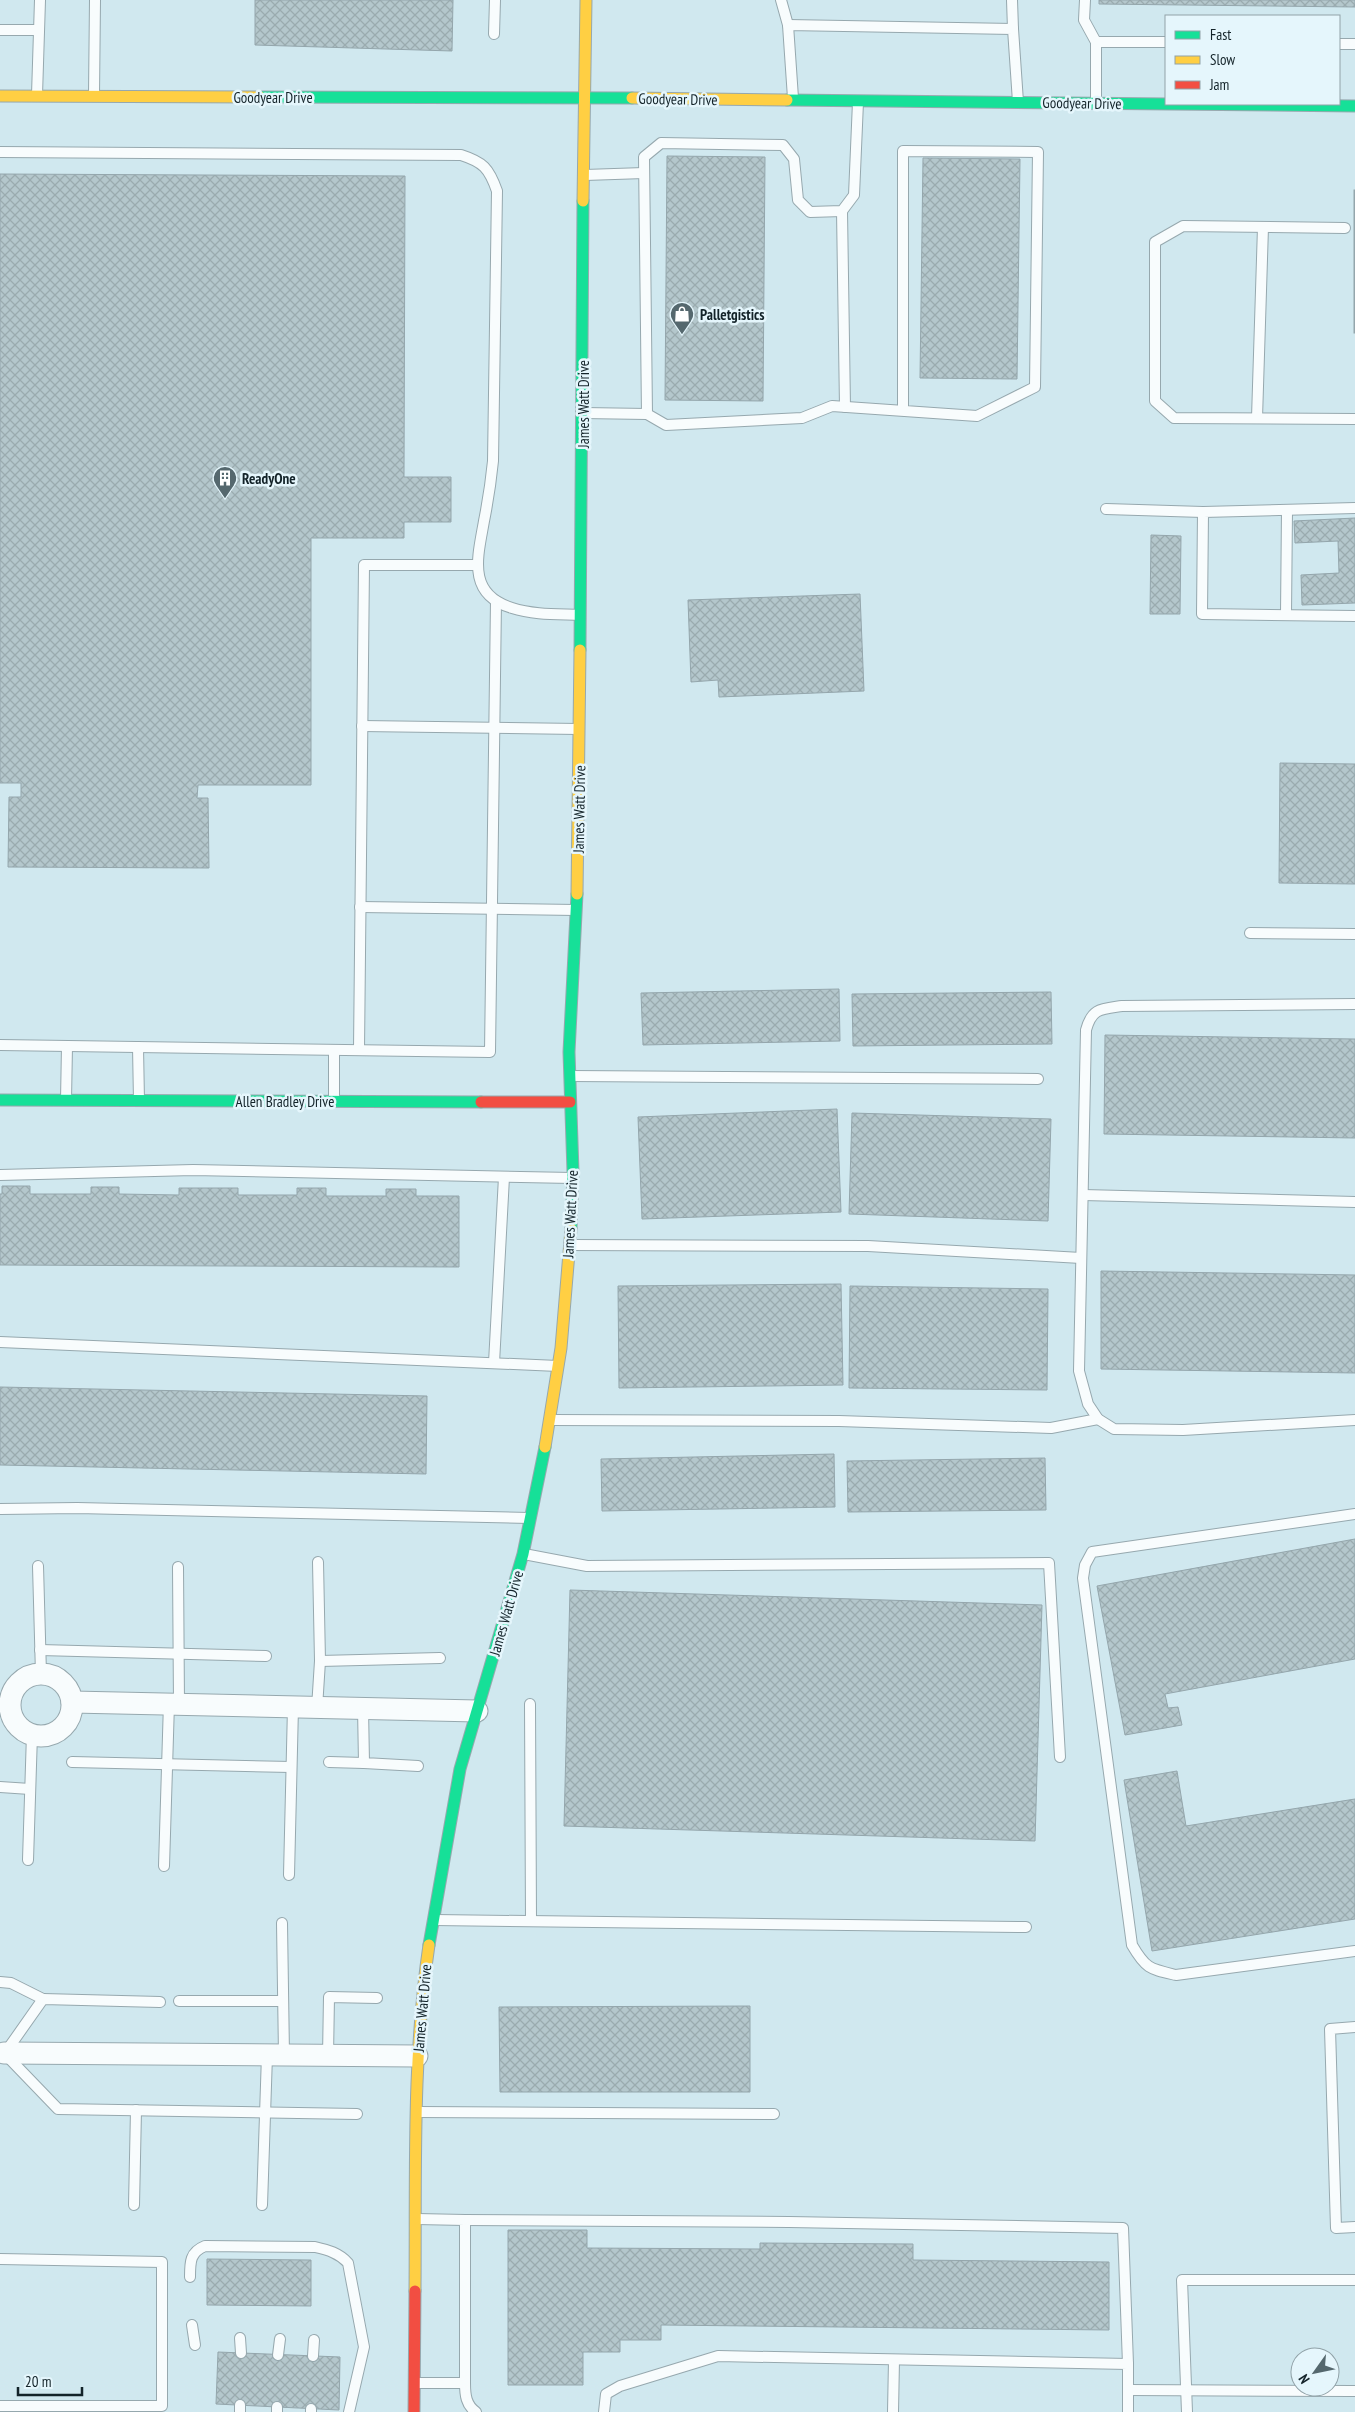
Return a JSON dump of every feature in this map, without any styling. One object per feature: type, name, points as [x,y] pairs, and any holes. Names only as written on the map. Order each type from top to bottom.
[{"type":"street","name":"James Watt Drive","points":[[414,2412],[416,2112],[421,1999],[460,1769],[523,1554],[550,1420],[558,1366],[570,1245],[573,1178],[570,1076],[577,910],[580,729],[583,137],[586,98],[584,62],[586,0]]},
{"type":"street","name":"Goodyear Drive","points":[[0,96],[586,98],[1165,104]]},
{"type":"street","name":"Goodyear Drive","points":[[1317,105],[1355,106]]},
{"type":"street","name":"Allen Bradley Drive","points":[[0,1100],[570,1102]]},
{"type":"street","points":[[41,1674],[55,1677],[64,1683],[70,1692],[72,1702],[72,1712],[61,1729],[42,1736],[32,1734],[16,1723],[10,1704],[12,1694],[17,1685],[25,1678],[41,1674]]},
{"type":"street","points":[[72,1702],[477,1711]]},
{"type":"street","points":[[1,2055],[418,2056]]},
{"type":"lane","points":[[37,96],[40,0]]},
{"type":"lane","points":[[94,96],[95,0]]},
{"type":"lane","points":[[494,34],[495,0]]},
{"type":"lane","points":[[781,0],[788,26],[794,100]]},
{"type":"lane","points":[[1012,0],[1018,102]]},
{"type":"lane","points":[[1084,0],[1084,20],[1096,42],[1096,103]]},
{"type":"lane","points":[[788,26],[1013,29]]},
{"type":"lane","points":[[0,30],[39,30]]},
{"type":"lane","points":[[1096,42],[1165,42]]},
{"type":"lane","points":[[1340,44],[1355,44]]},
{"type":"lane","points":[[845,407],[842,211],[854,195],[858,101]]},
{"type":"lane","points":[[647,414],[644,157],[661,144],[783,145],[794,159],[798,200],[810,212],[842,211]]},
{"type":"lane","points":[[582,414],[647,414],[666,425],[802,418],[832,406],[845,407],[903,411],[977,416],[1035,387],[1038,152],[903,151],[903,411]]},
{"type":"lane","points":[[0,152],[461,155],[478,161],[491,175],[497,191],[493,460],[491,484],[477,565],[484,588],[496,601],[511,608],[534,612],[581,615]]},
{"type":"lane","points":[[583,175],[644,172]]},
{"type":"lane","points":[[1344,228],[1183,226],[1155,242],[1156,401],[1174,418],[1355,419]]},
{"type":"lane","points":[[1257,418],[1263,227]]},
{"type":"lane","points":[[1106,509],[1203,512],[1355,508]]},
{"type":"lane","points":[[1286,614],[1288,510]]},
{"type":"lane","points":[[1203,512],[1202,614],[1355,616]]},
{"type":"lane","points":[[359,1050],[364,565],[477,565]]},
{"type":"lane","points":[[0,1045],[490,1052],[496,601]]},
{"type":"lane","points":[[362,726],[580,729]]},
{"type":"lane","points":[[360,907],[577,910]]},
{"type":"lane","points":[[1250,933],[1355,934]]},
{"type":"lane","points":[[1355,1004],[1122,1006],[1101,1009],[1090,1017],[1086,1030],[1079,1371],[1088,1404],[1098,1419],[1114,1429],[1183,1430],[1355,1420]]},
{"type":"lane","points":[[66,1100],[67,1046]]},
{"type":"lane","points":[[138,1047],[139,1101]]},
{"type":"lane","points":[[334,1050],[334,1101]]},
{"type":"lane","points":[[570,1076],[1038,1079]]},
{"type":"lane","points":[[0,1176],[193,1170],[573,1178]]},
{"type":"lane","points":[[494,1363],[504,1177]]},
{"type":"lane","points":[[1083,1195],[1355,1202]]},
{"type":"lane","points":[[570,1245],[868,1246],[1081,1258]]},
{"type":"lane","points":[[0,1342],[558,1366]]},
{"type":"lane","points":[[550,1420],[839,1421],[1051,1428],[1098,1419]]},
{"type":"lane","points":[[0,1509],[77,1508],[530,1518]]},
{"type":"lane","points":[[1355,1514],[1115,1547],[1092,1552],[1084,1565],[1083,1578],[1132,1945],[1142,1962],[1157,1970],[1176,1974],[1355,1951]]},
{"type":"lane","points":[[523,1554],[587,1566],[1049,1563],[1060,1757]]},
{"type":"lane","points":[[317,1708],[320,1661],[318,1562]]},
{"type":"lane","points":[[38,1566],[41,1674]]},
{"type":"lane","points":[[164,1866],[167,1764],[179,1652],[178,1567]]},
{"type":"lane","points":[[40,1650],[179,1652],[266,1656]]},
{"type":"lane","points":[[320,1661],[440,1658]]},
{"type":"lane","points":[[530,1704],[531,1921]]},
{"type":"lane","points":[[289,1875],[293,1707]]},
{"type":"lane","points":[[363,1708],[364,1763]]},
{"type":"lane","points":[[28,1860],[32,1734]]},
{"type":"lane","points":[[72,1762],[291,1768]]},
{"type":"lane","points":[[329,1762],[418,1766]]},
{"type":"lane","points":[[0,1787],[30,1789]]},
{"type":"lane","points":[[433,1920],[1026,1927]]},
{"type":"lane","points":[[262,2205],[267,2112],[283,2001],[282,1923]]},
{"type":"lane","points":[[0,1982],[10,1983],[43,1998],[160,2002]]},
{"type":"lane","points":[[328,2056],[329,1997],[376,1998]]},
{"type":"lane","points":[[43,1998],[1,2055],[58,2109],[357,2114]]},
{"type":"lane","points":[[179,2001],[283,2001]]},
{"type":"lane","points":[[1355,2028],[1330,2029],[1336,2228],[1355,2227]]},
{"type":"lane","points":[[134,2205],[136,2110]]},
{"type":"lane","points":[[416,2112],[774,2114]]},
{"type":"lane","points":[[416,2219],[789,2222],[1123,2228],[1128,2412]]},
{"type":"lane","points":[[465,2220],[465,2396],[470,2408],[476,2412]]},
{"type":"lane","points":[[190,2277],[193,2254],[205,2246],[315,2247],[329,2250],[342,2256],[348,2263],[364,2347],[349,2412]]},
{"type":"lane","points":[[0,2259],[162,2262],[162,2406],[0,2406]]},
{"type":"lane","points":[[1187,2412],[1182,2280],[1355,2280]]},
{"type":"lane","points":[[192,2325],[195,2346]]},
{"type":"lane","points":[[240,2338],[241,2353]]},
{"type":"lane","points":[[278,2355],[280,2339]]},
{"type":"lane","points":[[314,2340],[314,2356]]},
{"type":"lane","points":[[604,2412],[606,2394],[620,2386],[718,2356],[1128,2364]]},
{"type":"lane","points":[[894,2360],[894,2412]]},
{"type":"lane","points":[[414,2383],[465,2383]]},
{"type":"lane","points":[[1128,2390],[1355,2391]]},
{"type":"building","points":[[255,0],[453,0],[452,51],[255,45]]},
{"type":"building","points":[[1099,0],[1355,0],[1355,7],[1099,4]]},
{"type":"building","points":[[667,156],[765,157],[763,401],[665,400]]},
{"type":"building","points":[[923,158],[1020,159],[1017,379],[920,378]]},
{"type":"building","name":"ReadyOne","points":[[0,174],[405,176],[404,477],[451,477],[451,522],[404,522],[404,538],[311,538],[311,785],[198,785],[197,798],[208,798],[209,868],[8,867],[9,797],[21,797],[21,783],[0,783]]},
{"type":"building","points":[[1355,190],[1355,333],[1354,333]]},
{"type":"building","points":[[1355,518],[1355,603],[1302,605],[1301,575],[1339,573],[1338,541],[1295,543],[1294,521]]},
{"type":"building","points":[[1151,535],[1181,536],[1180,614],[1150,614]]},
{"type":"building","points":[[860,594],[864,691],[719,697],[718,680],[691,682],[688,600]]},
{"type":"building","points":[[1280,763],[1355,764],[1355,884],[1279,883]]},
{"type":"building","points":[[839,989],[840,1041],[643,1045],[641,993]]},
{"type":"building","points":[[1051,992],[1052,1044],[853,1046],[852,994]]},
{"type":"building","points":[[1105,1035],[1355,1039],[1355,1138],[1104,1134]]},
{"type":"building","points":[[837,1109],[841,1212],[642,1219],[638,1117]]},
{"type":"building","points":[[852,1113],[1051,1119],[1048,1221],[849,1214]]},
{"type":"building","points":[[2,1186],[30,1186],[30,1194],[91,1194],[91,1187],[119,1187],[119,1194],[179,1195],[179,1188],[238,1188],[238,1195],[297,1195],[297,1188],[326,1188],[326,1196],[386,1196],[386,1189],[416,1189],[416,1196],[459,1196],[459,1267],[0,1265],[0,1194],[2,1194]]},
{"type":"building","points":[[1101,1271],[1355,1275],[1355,1373],[1101,1369]]},
{"type":"building","points":[[841,1284],[843,1385],[619,1388],[618,1286]]},
{"type":"building","points":[[850,1286],[1048,1289],[1047,1390],[849,1388]]},
{"type":"building","points":[[0,1387],[427,1396],[426,1474],[0,1465]]},
{"type":"building","points":[[834,1454],[835,1507],[602,1511],[601,1459]]},
{"type":"building","points":[[1045,1458],[1046,1510],[848,1512],[847,1461]]},
{"type":"building","points":[[1355,1539],[1355,1659],[1165,1694],[1168,1708],[1178,1707],[1182,1725],[1125,1735],[1097,1586]]},
{"type":"building","points":[[570,1590],[1042,1605],[1035,1841],[564,1826]]},
{"type":"building","points":[[1177,1771],[1186,1826],[1355,1799],[1355,1919],[1152,1951],[1124,1780]]},
{"type":"building","points":[[750,2006],[750,2092],[500,2092],[499,2007]]},
{"type":"building","points":[[508,2230],[587,2230],[587,2248],[760,2249],[760,2243],[913,2244],[913,2260],[1109,2262],[1109,2330],[661,2325],[661,2340],[620,2340],[620,2352],[583,2352],[583,2385],[508,2385]]},
{"type":"building","points":[[207,2259],[311,2260],[311,2306],[207,2305]]},
{"type":"building","points":[[218,2352],[340,2357],[339,2410],[216,2404]]},
{"type":"traffic: fast","points":[[260,97],[632,98]]},
{"type":"traffic: fast","points":[[787,100],[1165,104]]},
{"type":"traffic: fast","points":[[1260,105],[1355,106]]},
{"type":"traffic: fast","points":[[580,650],[583,201]]},
{"type":"traffic: fast","points":[[571,1229],[573,1172],[569,1052],[577,894]]},
{"type":"traffic: fast","points":[[0,1100],[481,1102]]},
{"type":"traffic: fast","points":[[429,1945],[460,1769],[523,1554],[545,1447]]},
{"type":"traffic: slow","points":[[583,201],[586,0]]},
{"type":"traffic: slow","points":[[0,96],[260,97]]},
{"type":"traffic: slow","points":[[632,98],[787,100]]},
{"type":"traffic: slow","points":[[577,894],[580,650]]},
{"type":"traffic: slow","points":[[545,1447],[561,1348],[571,1229]]},
{"type":"traffic: slow","points":[[415,2291],[417,2074],[429,1945]]},
{"type":"traffic: jam","points":[[481,1102],[570,1102]]},
{"type":"traffic: jam","points":[[414,2412],[415,2291]]},
{"type":"place","name":"Palletgistics","points":[[682,335]]},
{"type":"place","name":"ReadyOne","points":[[225,499]]}]
